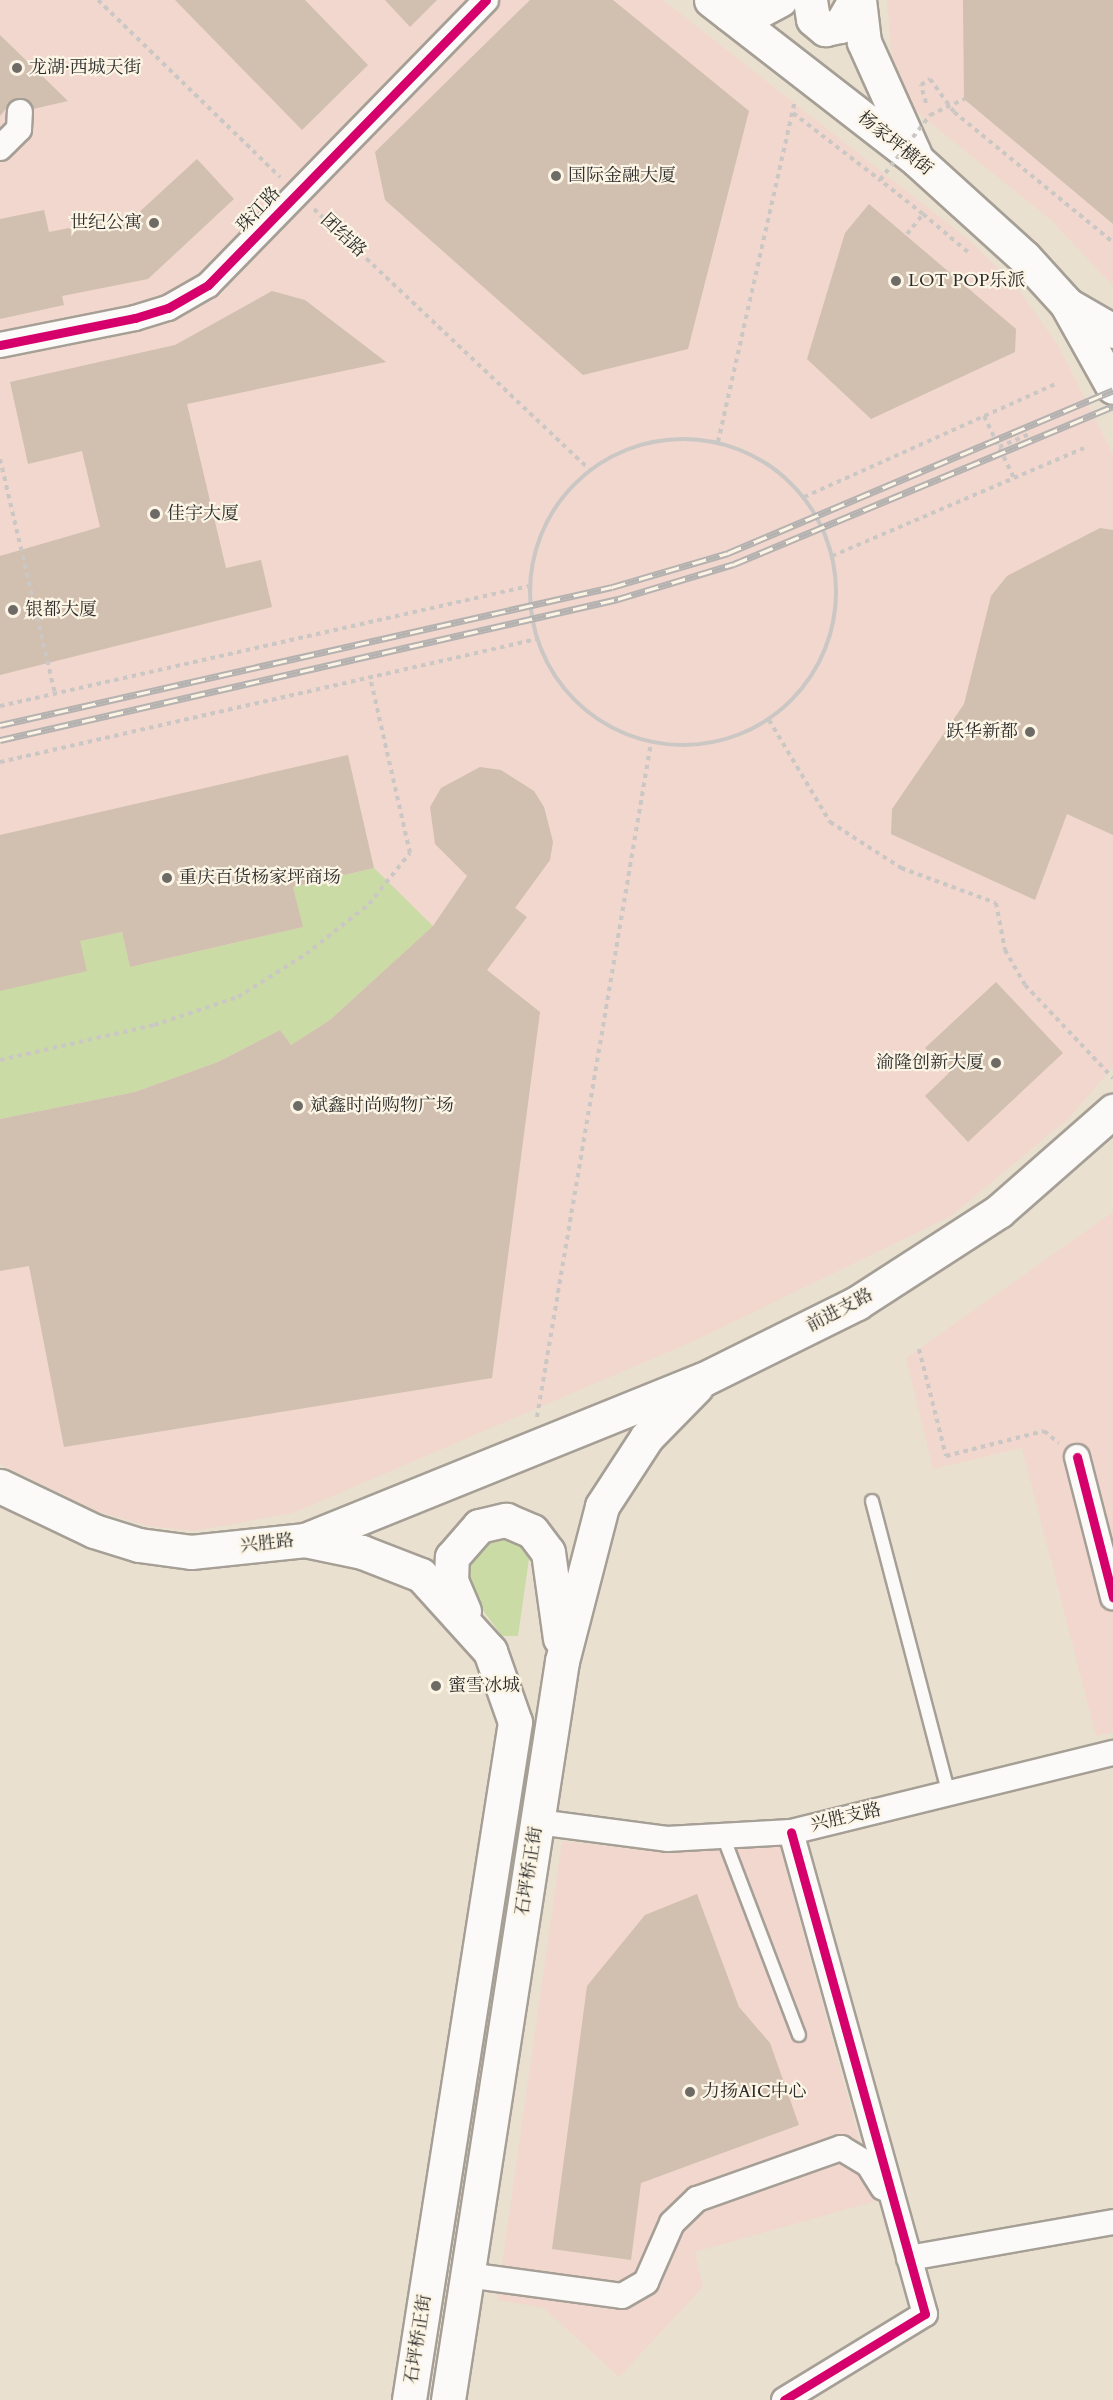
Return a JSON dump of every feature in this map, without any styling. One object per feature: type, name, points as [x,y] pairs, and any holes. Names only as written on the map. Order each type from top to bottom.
[{"type":"main road","points":[[720,7],[759,11],[780,0]]},
{"type":"main road","points":[[810,0],[813,18],[825,29],[840,26],[857,0]]},
{"type":"main road","points":[[857,0],[864,42],[917,160]]},
{"type":"main road","name":"杨家坪横街","points":[[720,7],[917,160],[1066,303]]},
{"type":"main road","points":[[1066,303],[1113,331]]},
{"type":"main road","points":[[1066,303],[1113,387]]},
{"type":"main road","name":"前进支路","points":[[531,1450],[704,1379],[857,1304],[928,1261],[1045,1174],[1113,1111]]},
{"type":"main road","name":"石坪桥正街","points":[[448,2400],[562,1661],[602,1506],[647,1437],[704,1379]]},
{"type":"main road","name":"兴胜路","points":[[0,1486],[93,1531],[139,1545],[191,1552],[305,1540],[531,1450]]},
{"type":"main road","points":[[472,1626],[454,1593],[452,1557],[479,1526],[506,1520],[519,1523],[542,1541],[553,1567],[562,1661]]},
{"type":"main road","name":"石坪桥正街","points":[[305,1540],[362,1552],[421,1575],[472,1626],[503,1678],[515,1722],[514,1746],[409,2400]]},
{"type":"street","name":"珠江路","points":[[0,345],[168,308],[208,285],[486,0]]},
{"type":"street","points":[[0,148],[19,129],[20,111]]},
{"type":"street","points":[[1077,1457],[1113,1597]]},
{"type":"street","name":"兴胜支路","points":[[538,1822],[667,1839],[791,1832],[1113,1753]]},
{"type":"street","points":[[784,2400],[925,2314],[791,1832]]},
{"type":"street","points":[[467,2275],[622,2296],[651,2276],[672,2223],[690,2203],[831,2149],[851,2151],[868,2164],[896,2210]]},
{"type":"street","points":[[909,2258],[1113,2222]]},
{"type":"lane","points":[[872,1501],[949,1794]]},
{"type":"lane","points":[[723,1836],[799,2036]]},
{"type":"path","points":[[718,442],[800,69]]},
{"type":"path","points":[[930,115],[921,85],[930,79],[954,112],[1113,242]]},
{"type":"path","points":[[880,180],[930,115],[964,99]]},
{"type":"path","points":[[792,113],[880,180],[969,253]]},
{"type":"path","points":[[907,234],[922,214]]},
{"type":"path","points":[[804,497],[1055,384]]},
{"type":"path","points":[[984,416],[1014,478]]},
{"type":"path","points":[[999,447],[1032,433]]},
{"type":"path","points":[[676,438],[718,442],[780,473],[804,497],[832,556],[836,603],[826,648],[803,689],[769,720],[732,738],[692,745],[651,742],[613,729],[580,706],[554,676],[537,639],[529,586],[534,550],[548,517],[590,470],[635,446],[676,438]]},
{"type":"path","points":[[832,556],[1084,448]]},
{"type":"path","points":[[0,459],[55,693]]},
{"type":"path","points":[[0,706],[529,586]]},
{"type":"path","points":[[0,762],[537,639]]},
{"type":"path","points":[[0,1060],[154,1025],[238,997],[306,954],[369,904],[410,854],[370,677]]},
{"type":"path","points":[[769,720],[830,822],[901,868],[996,903],[1005,950],[1025,985],[1113,1078]]},
{"type":"path","points":[[531,1450],[651,742]]},
{"type":"path","points":[[919,1349],[946,1456],[1044,1431]]},
{"type":"shaded area","points":[[0,0],[663,0],[969,240],[1017,287],[1059,347],[1113,454],[1113,1067],[1069,1118],[951,1216],[696,1340],[293,1513],[194,1531],[149,1526],[99,1512],[0,1464]]},
{"type":"shaded area","points":[[887,0],[1113,0],[1113,286],[1051,220],[912,108],[894,83]]},
{"type":"shaded area","points":[[1113,1212],[1113,1732],[1096,1736],[1022,1448],[933,1469],[906,1358]]},
{"type":"shaded area","name":"力扬AIC中心","points":[[562,1841],[666,1852],[779,1844],[876,2201],[695,2252],[703,2287],[619,2377],[544,2308],[497,2300]]},
{"type":"green space","points":[[374,868],[433,926],[330,1020],[291,1045],[280,1030],[218,1062],[135,1092],[0,1119],[0,991],[80,941],[122,932],[130,967],[302,927],[293,887]]},
{"type":"green space","points":[[491,1532],[518,1541],[529,1559],[518,1636],[502,1636],[465,1586],[462,1564]]},
{"type":"building","points":[[175,0],[305,0],[368,65],[302,130]]},
{"type":"building","points":[[385,0],[437,0],[410,27]]},
{"type":"building","name":"国际金融大厦","points":[[530,0],[613,0],[749,111],[688,349],[583,375],[385,200],[375,152]]},
{"type":"building","points":[[963,0],[1113,0],[1113,224],[964,99]]},
{"type":"building","name":"龙湖·西城天街","points":[[0,35],[68,101],[33,109],[27,100],[14,99],[0,116]]},
{"type":"building","name":"世纪公寓","points":[[197,159],[234,199],[148,279],[62,296],[64,305],[0,319],[0,219],[44,210],[49,232],[136,215]]},
{"type":"building","name":"LOT POP乐派","points":[[869,204],[1016,329],[1015,352],[871,419],[807,359],[845,233]]},
{"type":"building","points":[[272,291],[305,300],[386,362],[187,404],[226,568],[261,560],[272,607],[0,675],[0,556],[100,527],[82,451],[28,464],[10,382],[175,345]]},
{"type":"building","name":"跃华新都","points":[[1100,528],[1113,530],[1113,835],[1067,814],[1035,900],[891,834],[892,809],[964,704],[991,596],[1007,576]]},
{"type":"building","name":"重庆百货杨家坪商场","points":[[348,755],[374,868],[293,887],[303,927],[130,967],[122,932],[80,941],[87,971],[0,991],[0,835]]},
{"type":"building","name":"斌鑫时尚购物广场","points":[[480,767],[501,770],[534,791],[544,807],[553,842],[550,860],[515,908],[527,917],[487,970],[540,1012],[492,1378],[64,1447],[29,1266],[0,1271],[0,1119],[135,1092],[218,1062],[280,1030],[291,1045],[330,1020],[433,926],[467,876],[435,844],[430,807],[441,788]]},
{"type":"building","name":"渝隆创新大厦","points":[[996,982],[1063,1053],[968,1142],[925,1096],[949,1073],[925,1048]]},
{"type":"building","points":[[697,1894],[739,2007],[770,2043],[799,2125],[641,2183],[631,2260],[552,2249],[587,1986],[645,1915]]},
{"type":"railway","points":[[0,725],[612,587],[728,553],[1113,390]]},
{"type":"railway","points":[[0,740],[618,599],[734,564],[1113,406]]},
{"type":"cycle path","points":[[0,345],[135,318],[168,308],[208,285],[486,0]]},
{"type":"cycle path","points":[[1077,1457],[1113,1597]]},
{"type":"cycle path","points":[[784,2400],[925,2314],[791,1832]]},
{"type":"place","name":"龙湖·西城天街","points":[[17,68]]},
{"type":"place","name":"国际金融大厦","points":[[556,176]]},
{"type":"place","name":"世纪公寓","points":[[154,223]]},
{"type":"place","name":"LOT POP乐派","points":[[896,281]]},
{"type":"place","name":"佳宇大厦","points":[[155,514]]},
{"type":"place","name":"银都大厦","points":[[13,610]]},
{"type":"place","name":"跃华新都","points":[[1030,732]]},
{"type":"place","name":"重庆百货杨家坪商场","points":[[167,878]]},
{"type":"place","name":"渝隆创新大厦","points":[[996,1063]]},
{"type":"place","name":"斌鑫时尚购物广场","points":[[298,1106]]},
{"type":"place","name":"蜜雪冰城","points":[[436,1686]]},
{"type":"place","name":"力扬AIC中心","points":[[690,2092]]}]
